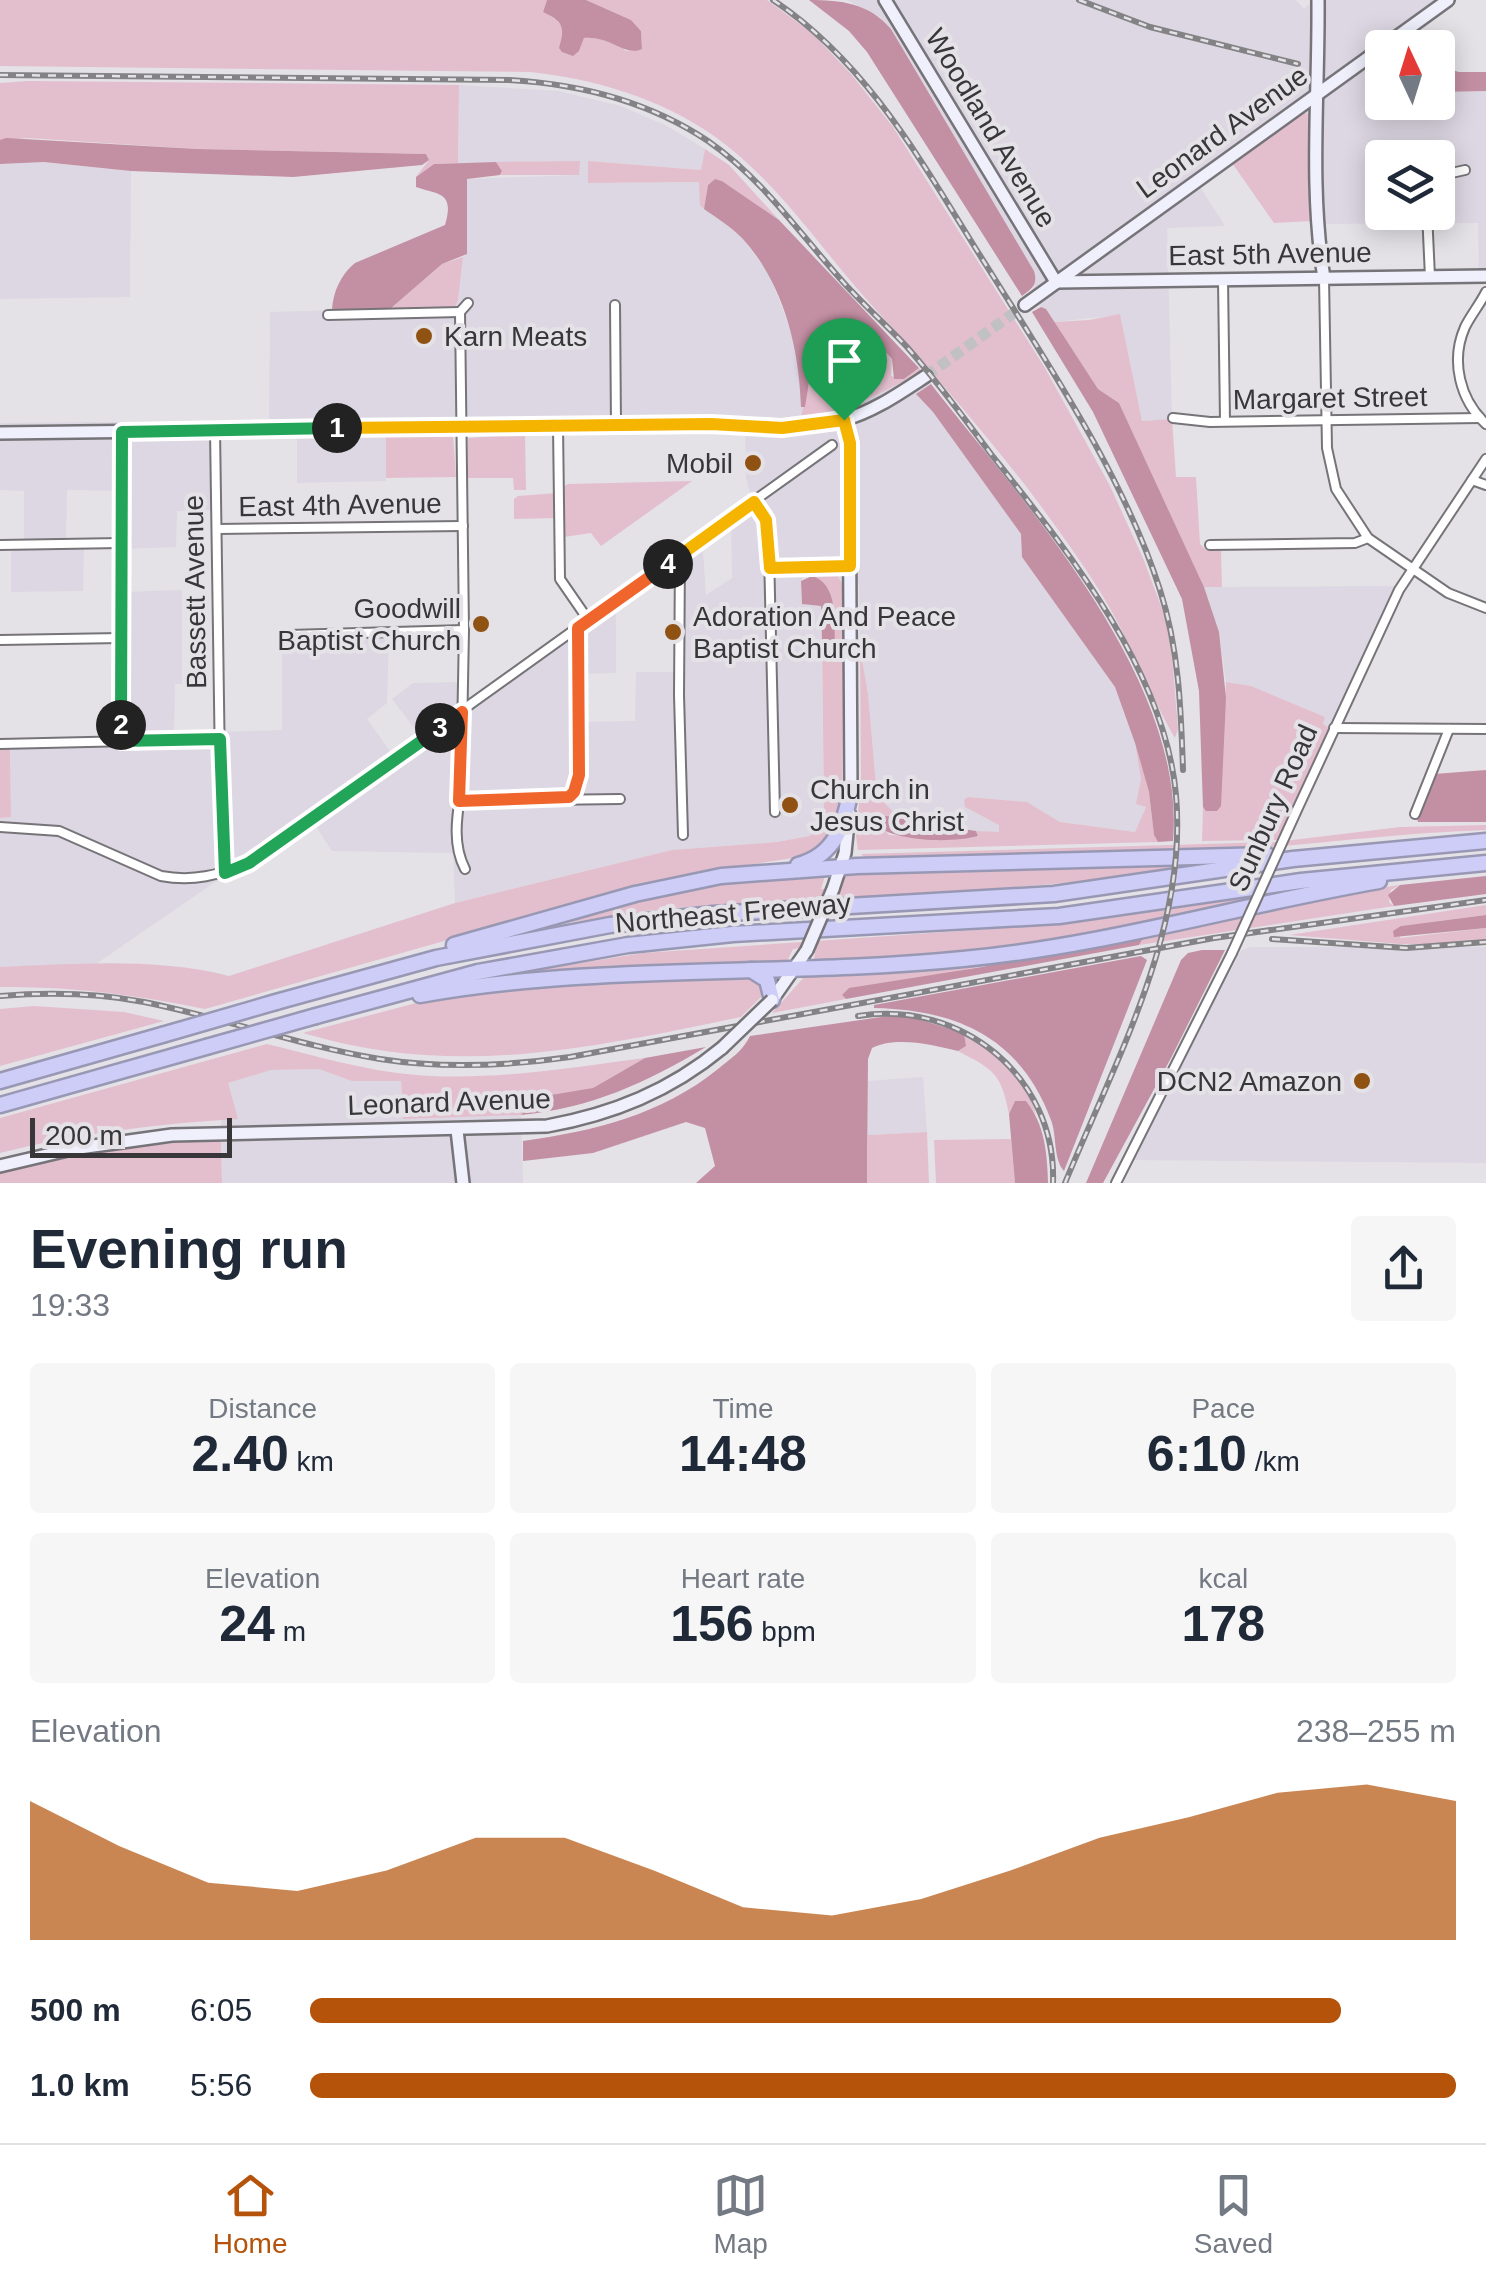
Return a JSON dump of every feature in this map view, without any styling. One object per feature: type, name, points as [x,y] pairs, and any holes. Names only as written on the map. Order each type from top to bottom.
[{"type":"highway","points":[[416,963],[441,949],[668,886],[802,864],[824,853],[840,832],[852,790]]},
{"type":"highway","name":"Northeast Freeway","points":[[0,1081],[416,963],[528,939],[632,923],[746,912],[1068,892],[1293,859],[1486,842]]},
{"type":"highway","points":[[738,874],[1254,856],[1463,844]]},
{"type":"highway","name":"Northeast Freeway","points":[[0,1105],[460,976],[614,947],[732,934],[1059,916],[1262,886],[1486,863]]},
{"type":"highway","points":[[316,1016],[416,995],[515,981],[891,966],[1056,948],[1402,876],[1417,869]]},
{"type":"highway","points":[[750,970],[767,980],[772,1000]]},
{"type":"main road","name":"Woodland Avenue","points":[[885,0],[1056,282]]},
{"type":"main road","points":[[1318,0],[1316,208],[1324,278]]},
{"type":"main road","name":"Leonard Avenue","points":[[1025,304],[1448,0]]},
{"type":"main road","name":"East 5th Avenue","points":[[1056,282],[1486,276]]},
{"type":"main road","points":[[0,433],[711,424],[782,428],[844,420],[873,408],[926,376]]},
{"type":"main road","name":"Leonard Avenue","points":[[0,1166],[72,1149],[172,1135],[532,1128],[594,1116],[672,1084],[722,1048],[772,1000],[796,968],[841,868],[852,790],[850,443],[844,420]]},
{"type":"main road","points":[[457,1130],[463,1183]]},
{"type":"street","points":[[1455,171],[1465,170]]},
{"type":"street","points":[[1429,230],[1430,276]]},
{"type":"street","points":[[1324,278],[1327,448],[1336,489],[1368,538],[1448,593],[1486,608]]},
{"type":"street","points":[[1222,280],[1224,422]]},
{"type":"street","points":[[1483,421],[1471,410],[1458,361],[1464,330],[1486,292]]},
{"type":"street","points":[[328,315],[460,312],[468,304]]},
{"type":"street","points":[[616,305],[616,425]]},
{"type":"street","points":[[460,312],[464,630],[457,844],[465,869]]},
{"type":"street","name":"Margaret Street","points":[[1173,418],[1224,422],[1483,421]]},
{"type":"street","points":[[558,426],[560,579],[589,621]]},
{"type":"street","name":"Bassett Avenue","points":[[215,430],[225,873]]},
{"type":"street","points":[[121,741],[122,432]]},
{"type":"street","points":[[0,827],[59,830],[161,876],[206,878],[249,863],[832,445]]},
{"type":"street","name":"Sunbury Road","points":[[1116,1183],[1232,953],[1384,619],[1412,569],[1486,459]]},
{"type":"street","points":[[1472,480],[1486,485]]},
{"type":"street","points":[[754,502],[766,520],[770,568],[776,812]]},
{"type":"street","name":"East 4th Avenue","points":[[217,529],[463,526]]},
{"type":"street","points":[[1210,545],[1355,543],[1368,538]]},
{"type":"street","points":[[0,545],[121,543]]},
{"type":"street","points":[[680,555],[678,696],[683,835]]},
{"type":"street","points":[[770,568],[850,566]]},
{"type":"street","points":[[563,800],[574,792],[579,775],[578,628]]},
{"type":"street","points":[[289,635],[464,630]]},
{"type":"street","points":[[0,640],[122,638]]},
{"type":"street","points":[[1334,728],[1486,729]]},
{"type":"street","points":[[1415,814],[1449,729]]},
{"type":"street","points":[[0,744],[220,739]]},
{"type":"street","points":[[459,801],[620,798]]},
{"type":"shaded area","points":[[0,0],[547,0],[543,12],[560,24],[579,51],[584,38],[590,38],[612,41],[626,51],[642,49],[641,31],[631,20],[586,0],[767,0],[812,33],[893,127],[1045,368],[1110,486],[1164,614],[1171,643],[1178,729],[1175,738],[1110,608],[1019,477],[777,193],[714,136],[672,111],[626,92],[530,72],[0,66]]},
{"type":"shaded area","points":[[547,0],[586,0],[631,20],[641,31],[642,49],[629,50],[584,38],[573,56],[562,52],[561,25],[543,12]]},
{"type":"shaded area","points":[[809,0],[864,8],[891,29],[1034,271],[1034,285],[1029,291],[1022,296],[867,52],[849,31]]},
{"type":"shaded area","points":[[847,0],[1296,0],[1304,9],[1313,0],[1436,0],[1442,9],[1410,30],[1365,30],[1365,120],[1455,120],[1455,92],[1486,91],[1486,275],[1479,275],[1478,223],[1455,223],[1455,140],[1365,140],[1365,224],[1312,224],[1302,112],[1232,163],[1229,159],[1197,182],[1225,226],[1167,228],[1172,419],[1142,421],[1120,315],[1054,322],[1041,307],[1033,288],[1034,271],[881,18]]},
{"type":"shaded area","points":[[1455,71],[1486,72],[1486,91],[1455,92]]},
{"type":"shaded area","points":[[0,83],[459,85],[458,163],[434,164],[416,177],[429,160],[426,154],[0,140]]},
{"type":"shaded area","points":[[459,85],[558,91],[621,106],[667,126],[705,149],[701,170],[589,161],[588,183],[700,182],[769,274],[797,347],[800,372],[830,414],[859,404],[922,371],[931,384],[917,394],[919,398],[1021,534],[1022,557],[1115,687],[1135,743],[1141,779],[1137,803],[1146,807],[1135,832],[1060,822],[1027,802],[968,797],[965,807],[999,825],[999,832],[989,833],[902,818],[890,810],[876,785],[860,649],[859,585],[843,585],[841,580],[805,573],[801,581],[802,604],[821,606],[824,810],[811,836],[672,850],[455,903],[453,853],[332,851],[315,825],[258,866],[215,882],[96,964],[0,967],[0,818],[11,817],[10,743],[122,742],[121,592],[182,590],[182,684],[175,684],[174,739],[220,739],[220,732],[282,730],[282,634],[389,633],[387,703],[367,719],[395,758],[422,738],[392,699],[413,683],[465,682],[466,707],[616,600],[616,673],[578,674],[577,722],[635,721],[636,672],[679,672],[679,555],[702,537],[706,595],[732,578],[731,518],[752,501],[746,478],[745,422],[525,426],[525,434],[387,436],[386,481],[297,483],[297,436],[269,421],[270,312],[454,307],[463,257],[467,254],[467,179],[579,175],[579,161],[458,163]]},
{"type":"shaded area","points":[[1302,112],[1310,115],[1312,121],[1312,221],[1274,223],[1232,163]]},
{"type":"shaded area","points":[[0,140],[197,149],[426,154],[429,160],[422,165],[293,177],[131,171],[44,162],[0,164]]},
{"type":"shaded area","points":[[705,149],[729,165],[779,220],[715,179],[708,185],[704,209],[700,205],[699,182],[588,183],[588,161],[701,170]]},
{"type":"shaded area","points":[[580,161],[579,175],[500,175],[502,171],[496,162]]},
{"type":"shaded area","points":[[44,162],[131,171],[130,297],[0,299],[0,164]]},
{"type":"shaded area","points":[[496,162],[502,171],[500,175],[467,179],[467,254],[442,264],[390,309],[332,310],[339,284],[355,263],[445,225],[446,200],[416,187],[416,177],[434,164]]},
{"type":"shaded area","points":[[715,179],[779,220],[919,368],[904,379],[894,379],[892,359],[883,349],[878,350],[863,365],[863,375],[872,380],[875,389],[872,394],[854,398],[846,387],[812,379],[805,407],[801,407],[793,339],[769,275],[742,238],[704,209],[708,185]]},
{"type":"shaded area","points":[[463,257],[455,307],[390,309],[442,264]]},
{"type":"shaded area","points":[[1041,307],[1098,389],[1119,403],[1204,587],[1219,632],[1226,698],[1221,806],[1217,811],[1206,811],[1203,807],[1199,691],[1182,599],[1093,412],[1032,312]]},
{"type":"shaded area","points":[[1120,314],[1142,421],[1172,419],[1176,477],[1196,477],[1200,544],[1206,550],[1221,550],[1222,587],[1204,587],[1119,403],[1098,389],[1054,322]]},
{"type":"shaded area","points":[[883,349],[892,359],[891,376],[904,379],[919,368],[922,371],[849,406],[801,417],[809,382],[832,382],[852,393],[863,375],[865,358],[874,350]]},
{"type":"shaded area","points":[[931,384],[1052,538],[1127,657],[1154,718],[1170,780],[1173,841],[1158,842],[1154,835],[1149,792],[1115,687],[1022,557],[1021,534],[916,394]]},
{"type":"shaded area","points":[[215,421],[217,510],[177,511],[176,547],[121,549],[121,491],[67,490],[66,544],[84,544],[83,591],[11,592],[11,546],[24,546],[24,491],[0,490],[0,423]]},
{"type":"shaded area","points":[[525,434],[526,490],[514,490],[513,478],[467,478],[468,438]]},
{"type":"shaded area","points":[[453,435],[456,477],[386,478],[386,436]]},
{"type":"shaded area","points":[[692,481],[601,546],[591,533],[564,537],[563,487],[568,484]]},
{"type":"shaded area","points":[[557,493],[557,518],[514,519],[514,499],[518,496]]},
{"type":"shaded area","points":[[830,572],[843,585],[842,811],[826,843],[807,856],[676,876],[205,1009],[103,992],[0,987],[0,967],[144,964],[229,976],[455,903],[672,850],[810,836],[824,810],[822,644],[834,646],[812,576],[804,577],[805,573]]},
{"type":"shaded area","points":[[812,576],[821,580],[831,596],[835,646],[822,644],[821,606],[802,604],[801,581]]},
{"type":"shaded area","points":[[1401,586],[1334,731],[1323,724],[1325,717],[1251,686],[1226,682],[1219,632],[1204,587]]},
{"type":"shaded area","points":[[860,649],[876,785],[886,804],[902,818],[878,817],[889,835],[971,838],[978,836],[976,831],[999,832],[999,825],[965,807],[968,797],[1027,802],[1060,822],[1135,832],[1146,807],[1136,804],[1141,779],[1135,743],[1158,842],[858,850]]},
{"type":"shaded area","points":[[1226,682],[1251,686],[1325,717],[1323,724],[1329,728],[1278,840],[1202,841],[1203,807],[1206,811],[1222,763]]},
{"type":"shaded area","points":[[0,748],[10,748],[11,817],[0,818]]},
{"type":"shaded area","points":[[1486,770],[1486,822],[1418,822],[1416,816],[1434,774]]},
{"type":"shaded area","points":[[878,817],[976,831],[978,836],[941,840],[898,835],[877,826]]},
{"type":"shaded area","points":[[1486,825],[1486,830],[1169,853],[951,857],[861,854],[1276,842],[1400,827]]},
{"type":"shaded area","points":[[1172,860],[1172,869],[1112,878],[687,907],[536,928],[695,887],[822,874],[821,889],[841,888],[847,873]]},
{"type":"shaded area","points":[[1486,876],[1486,894],[1394,906],[1388,895],[1400,885]]},
{"type":"shaded area","points":[[1400,885],[1391,890],[1389,902],[1394,906],[1139,945],[1142,940],[1137,937],[1348,892]]},
{"type":"shaded area","points":[[1256,896],[1256,900],[1034,947],[822,964],[814,960],[816,947],[793,949],[783,962],[510,978],[506,975],[643,953],[1019,927]]},
{"type":"shaded area","points":[[1486,905],[1486,915],[1401,926],[1400,938],[1486,928],[1486,944],[1400,944],[1289,935]]},
{"type":"shaded area","points":[[1486,915],[1486,928],[1394,937],[1393,931],[1401,926]]},
{"type":"shaded area","points":[[1137,937],[1142,940],[1139,945],[846,999],[842,995],[849,988]]},
{"type":"shaded area","points":[[1250,947],[1486,947],[1486,1163],[1130,1160],[1241,951]]},
{"type":"shaded area","points":[[1225,950],[1103,1183],[1086,1183],[1181,960],[1188,953]]},
{"type":"shaded area","points":[[1032,956],[842,995],[846,999],[772,1013],[806,975]]},
{"type":"shaded area","points":[[1141,956],[1147,960],[1064,1171],[1058,1160],[1051,1120],[1038,1091],[1003,1049],[958,1022],[874,1008],[874,1005]]},
{"type":"shaded area","points":[[752,976],[761,980],[762,996],[741,1017],[577,1048],[469,1056],[414,1054],[359,1047],[303,1033],[416,1003],[496,990]]},
{"type":"shaded area","points":[[34,1006],[124,1012],[164,1021],[0,1066],[0,1009]]},
{"type":"shaded area","points":[[888,1016],[911,1017],[964,1033],[966,1046],[958,1051],[903,1042],[872,1048],[868,1059],[867,1183],[696,1183],[715,1166],[705,1128],[686,1122],[593,1153],[523,1161],[523,1141],[601,1126],[650,1109],[696,1085],[732,1058],[750,1036]]},
{"type":"shaded area","points":[[964,1033],[1017,1078],[1036,1115],[1026,1101],[1015,1101],[1009,1114],[994,1074],[958,1051],[966,1046]]},
{"type":"shaded area","points":[[267,1044],[416,1075],[530,1072],[645,1058],[593,1088],[524,1106],[521,1115],[403,1119],[401,1081],[352,1081],[319,1069],[271,1070],[228,1083],[238,1119],[118,1130],[0,1153],[0,1118]]},
{"type":"shaded area","points":[[706,1047],[617,1092],[547,1112],[521,1115],[533,1098],[593,1088],[645,1058]]},
{"type":"shaded area","points":[[319,1069],[353,1081],[401,1081],[402,1118],[521,1115],[523,1183],[222,1183],[221,1120],[237,1118],[227,1083],[271,1070]]},
{"type":"shaded area","points":[[923,1077],[927,1132],[868,1135],[868,1081]]},
{"type":"shaded area","points":[[1015,1101],[1026,1101],[1037,1120],[1046,1150],[1048,1183],[1015,1183],[1009,1114]]},
{"type":"shaded area","points":[[927,1132],[929,1183],[867,1183],[868,1135]]},
{"type":"shaded area","points":[[1011,1139],[1015,1183],[936,1183],[934,1140]]},
{"type":"shaded area","points":[[221,1140],[222,1183],[0,1183],[0,1172],[56,1160],[137,1147]]},
{"type":"tunnel","points":[[926,376],[1025,305]]},
{"type":"railway","points":[[773,0],[841,57],[897,126],[1040,350],[1108,468],[1146,549],[1166,612],[1178,679],[1183,770]]},
{"type":"railway","points":[[1079,0],[1150,27],[1298,64]]},
{"type":"railway","points":[[0,75],[509,80],[562,86],[613,97],[662,115],[708,141],[764,190],[844,283],[918,360],[1080,571],[1132,657],[1168,748],[1176,795],[1177,846],[1171,896],[1144,994],[1065,1183]]},
{"type":"railway","points":[[0,996],[72,994],[126,999],[380,1059],[499,1064],[570,1057],[1214,938],[1486,900]]},
{"type":"railway","points":[[1272,939],[1406,948],[1486,942]]},
{"type":"railway","points":[[858,1016],[896,1014],[932,1020],[966,1033],[996,1053],[1020,1079],[1039,1110],[1050,1145],[1053,1183]]},
{"type":"place","name":"Karn Meats","points":[[424,336]]},
{"type":"place","name":"Mobil","points":[[753,463]]},
{"type":"place","name":"Goodwill Baptist Church","points":[[481,624]]},
{"type":"place","name":"Adoration And Peace Baptist Church","points":[[673,632]]},
{"type":"place","name":"Church in Jesus Christ","points":[[790,805]]},
{"type":"place","name":"DCN2 Amazon","points":[[1362,1081]]},
{"type":"route","points":[[844,420],[850,443],[850,566],[770,568],[766,520],[754,502],[578,628],[579,775],[574,792],[563,800],[459,801],[462,712],[249,863],[225,873],[220,739],[121,741],[122,432],[711,424],[782,428],[844,420]]}]
